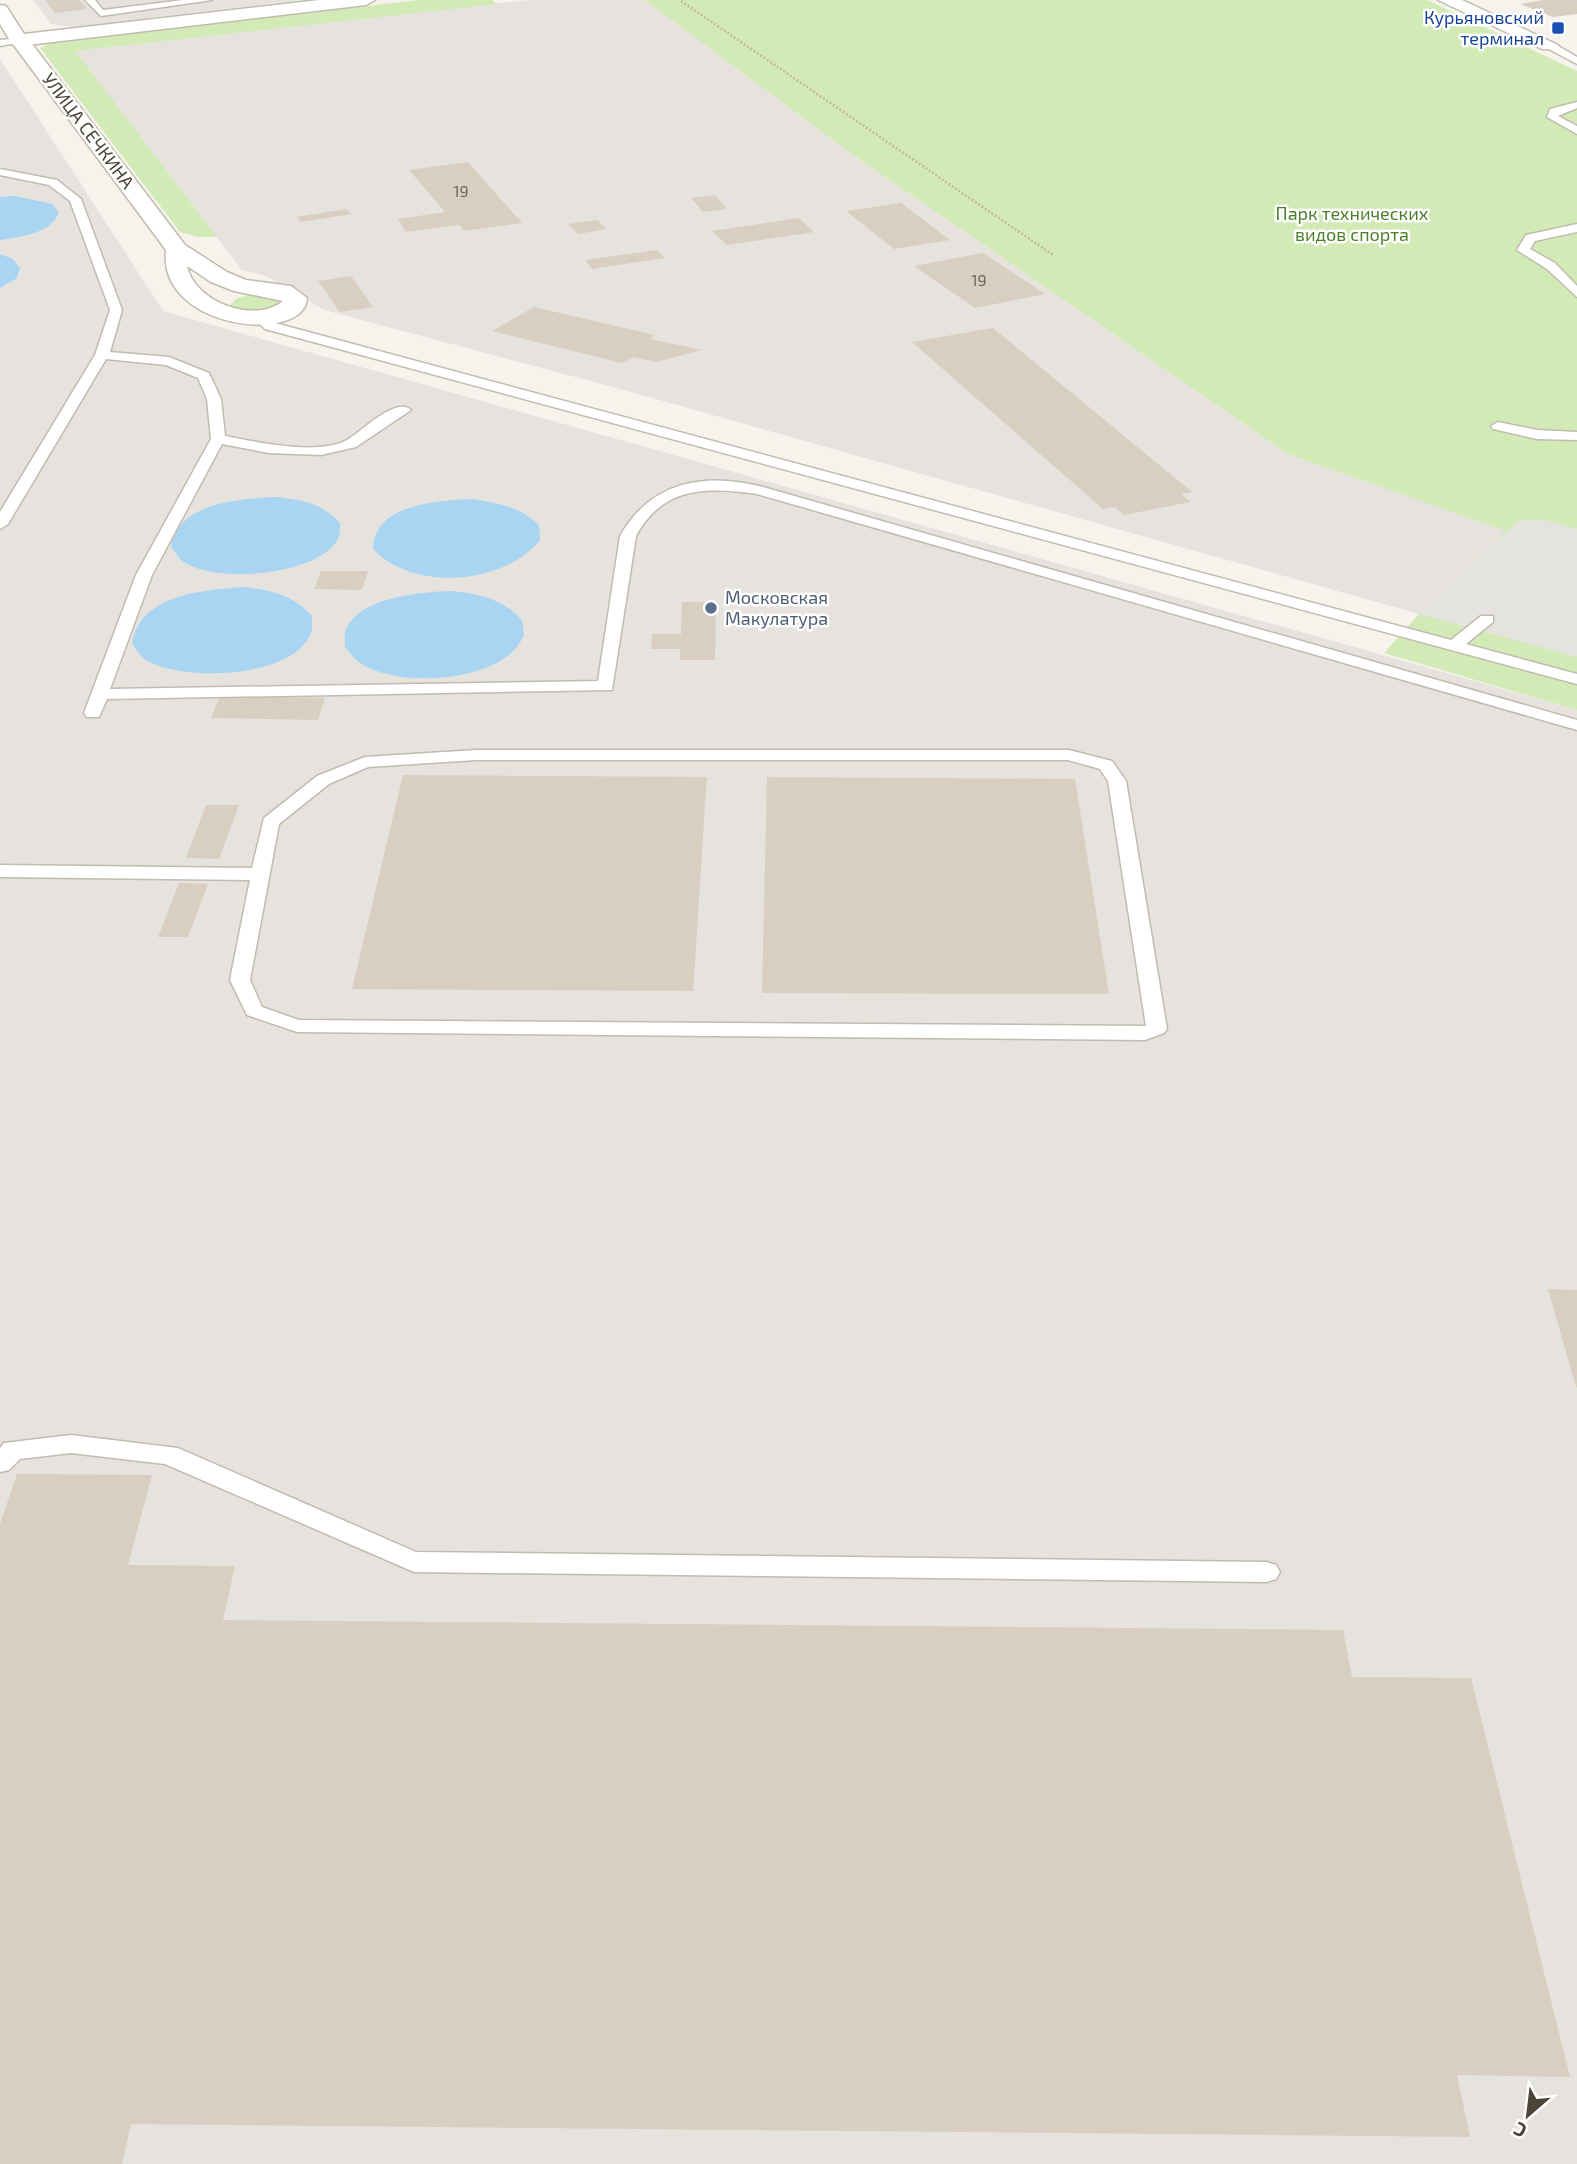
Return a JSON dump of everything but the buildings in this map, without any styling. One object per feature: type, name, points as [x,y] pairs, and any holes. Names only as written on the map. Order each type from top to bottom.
[{"type":"street","points":[[10,42],[366,0]]},
{"type":"street","points":[[1447,0],[1549,45]]},
{"type":"street","name":"УЛИЦА СЕЧКИНА","points":[[0,10],[10,42],[177,250],[219,277],[242,286],[283,291],[295,298],[291,308],[261,318],[228,315],[194,294],[175,270],[177,250]]},
{"type":"lane","points":[[90,0],[101,13],[207,0]]},
{"type":"lane","points":[[1549,45],[1577,61]]},
{"type":"lane","points":[[1577,105],[1554,111],[1552,117],[1577,131]]},
{"type":"lane","points":[[0,172],[53,182],[75,199],[116,310],[102,355],[0,524]]},
{"type":"lane","points":[[1577,228],[1530,238],[1523,250],[1551,266],[1577,293]]},
{"type":"lane","points":[[261,318],[271,326],[1577,680]]},
{"type":"lane","points":[[93,713],[144,575],[218,439],[214,399],[204,376],[169,361],[102,355]]},
{"type":"lane","points":[[218,439],[270,449],[320,451],[351,444],[381,421],[404,410]]},
{"type":"lane","points":[[1497,426],[1523,433],[1555,437],[1577,436]]},
{"type":"lane","points":[[101,694],[606,686],[628,536],[636,517],[652,502],[673,492],[725,484],[758,489],[1577,725]]},
{"type":"lane","points":[[1455,645],[1487,619]]},
{"type":"lane","points":[[475,755],[1069,755],[1107,765],[1117,781],[1157,1029],[1145,1034],[297,1026],[254,1011],[240,980],[260,874],[270,822],[323,780],[365,762],[475,755]]},
{"type":"lane","points":[[0,871],[260,874]]},
{"type":"lane","points":[[0,1463],[13,1450],[71,1444],[169,1455],[414,1562],[1267,1572]]},
{"type":"path","points":[[681,1],[1053,255]]},
{"type":"shaded area","points":[[33,0],[301,0],[74,27],[51,24]]},
{"type":"shaded area","points":[[528,0],[645,0],[846,150],[1288,454],[1507,531],[1419,614],[624,390],[324,310],[267,276],[242,270],[74,51]]},
{"type":"shaded area","points":[[0,59],[163,311],[1577,710],[1577,2164],[0,2164]]},
{"type":"shaded area","points":[[1519,520],[1545,520],[1577,529],[1577,657],[1419,614]]},
{"type":"green space","points":[[419,0],[492,0],[497,4],[75,51],[217,237],[198,237],[180,232],[40,48],[51,43]]},
{"type":"green space","name":"Парк технических видов спорта","points":[[645,0],[1427,0],[1577,71],[1577,710],[1384,653],[1419,614],[1506,531],[1288,454],[846,150]]},
{"type":"green space","points":[[250,294],[283,301],[282,304],[260,313],[233,309],[230,305],[236,299]]},
{"type":"water","points":[[15,196],[52,204],[59,212],[42,230],[0,240],[0,197]]},
{"type":"water","points":[[0,254],[13,259],[20,268],[17,278],[0,288]]},
{"type":"water","points":[[276,497],[303,501],[319,507],[340,523],[338,539],[327,552],[288,568],[239,574],[196,568],[181,560],[171,547],[176,532],[185,520],[198,512],[229,502]]},
{"type":"water","points":[[471,499],[499,504],[524,513],[539,525],[540,540],[524,555],[504,566],[482,574],[458,578],[411,572],[390,563],[373,549],[376,534],[384,522],[395,514],[425,504]]},
{"type":"water","points":[[245,587],[282,595],[312,616],[312,631],[300,648],[283,660],[261,668],[235,672],[184,672],[146,660],[132,643],[138,627],[148,614],[161,605],[193,593]]},
{"type":"water","points":[[451,591],[490,598],[522,620],[524,636],[512,652],[478,671],[436,678],[415,678],[376,671],[358,661],[345,647],[346,630],[363,610],[377,603],[408,595]]},
{"type":"place","name":"Курьяновский терминал","points":[[1558,28]]},
{"type":"place","name":"Московская Макулатура","points":[[711,608]]}]
